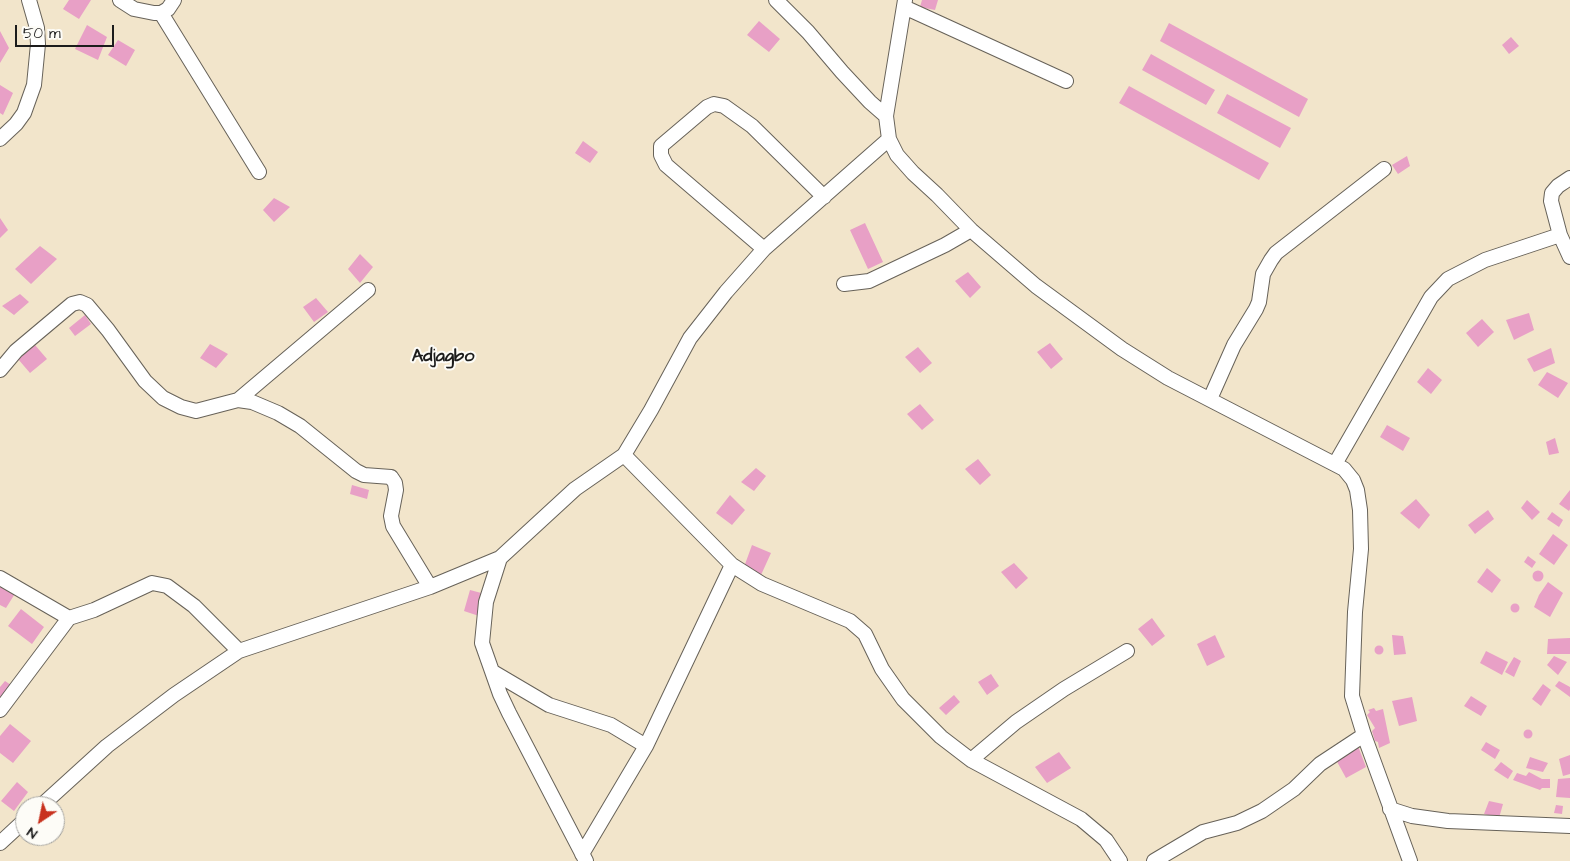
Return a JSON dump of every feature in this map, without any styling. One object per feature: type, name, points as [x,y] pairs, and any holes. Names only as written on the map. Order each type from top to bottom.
[{"type":"street","points":[[0,139],[16,124],[24,113],[34,86],[38,44],[37,28],[29,0]]},
{"type":"street","points":[[120,0],[139,10],[161,13],[174,0]]},
{"type":"street","points":[[776,0],[808,32],[853,84],[886,116]]},
{"type":"street","points":[[1066,81],[904,3],[886,116],[889,139],[897,155],[913,173],[971,230],[1036,286],[1084,323],[1160,373],[1349,473],[1357,490],[1360,510],[1361,549],[1355,612],[1352,696],[1390,809],[1410,861]]},
{"type":"street","points":[[161,13],[259,172]]},
{"type":"street","points":[[764,249],[666,165],[661,155],[661,146],[708,107],[714,104],[724,106],[752,126],[824,197]]},
{"type":"street","points":[[51,796],[107,746],[174,695],[239,651],[430,587],[500,558],[575,489],[624,455],[652,410],[690,338],[726,292],[764,249],[889,139]]},
{"type":"street","points":[[1210,399],[1221,370],[1256,309],[1259,302],[1263,274],[1276,253],[1384,169]]},
{"type":"street","points":[[1570,178],[1552,193],[1551,201],[1560,235],[1570,257]]},
{"type":"street","points":[[844,284],[869,282],[945,245],[971,230]]},
{"type":"street","points":[[1335,464],[1431,297],[1448,279],[1485,260],[1560,235]]},
{"type":"street","points":[[238,400],[368,290]]},
{"type":"street","points":[[0,370],[23,345],[72,304],[80,302],[87,305],[108,330],[144,381],[163,398],[196,412],[238,400],[252,402],[278,413],[300,426],[334,455],[364,475],[391,477],[395,483],[396,490],[391,516],[394,526],[430,587]]},
{"type":"street","points":[[624,455],[732,565],[762,584],[850,621],[865,634],[882,669],[903,699],[941,737],[971,760],[1081,819],[1106,840],[1120,861]]},
{"type":"street","points":[[500,558],[486,602],[482,643],[500,694],[509,713],[584,858]]},
{"type":"street","points":[[584,858],[646,746],[732,565]]},
{"type":"street","points":[[0,578],[69,618]]},
{"type":"street","points":[[0,710],[69,618],[94,610],[152,583],[166,586],[194,606],[239,651]]},
{"type":"street","points":[[971,760],[1016,722],[1064,689],[1127,651]]},
{"type":"street","points":[[493,672],[549,705],[611,725],[646,746]]},
{"type":"street","points":[[1154,861],[1203,832],[1236,823],[1262,811],[1294,789],[1320,764],[1364,735]]},
{"type":"street","points":[[1390,809],[1412,816],[1448,822],[1570,826]]},
{"type":"street","points":[[0,843],[15,829]]},
{"type":"building","points":[[69,0],[91,0],[79,19],[63,9]]},
{"type":"building","points":[[922,0],[938,0],[935,10],[920,7]]},
{"type":"building","points":[[759,21],[780,39],[769,52],[747,35]]},
{"type":"building","points":[[1169,23],[1308,99],[1299,117],[1160,41]]},
{"type":"building","points":[[87,25],[107,37],[98,60],[75,49]]},
{"type":"building","points":[[0,31],[9,48],[0,63]]},
{"type":"building","points":[[1511,37],[1519,46],[1509,54],[1502,45]]},
{"type":"building","points":[[118,40],[135,50],[126,66],[108,55]]},
{"type":"building","points":[[1151,54],[1215,90],[1206,105],[1142,70]]},
{"type":"building","points":[[0,85],[13,93],[3,115],[0,113]]},
{"type":"building","points":[[1129,86],[1269,163],[1259,180],[1119,103]]},
{"type":"building","points":[[1227,94],[1291,128],[1280,148],[1217,113]]},
{"type":"building","points":[[583,141],[598,152],[590,163],[575,153]]},
{"type":"building","points":[[1407,156],[1410,166],[1398,174],[1392,165]]},
{"type":"building","points":[[274,198],[290,207],[274,222],[263,210]]},
{"type":"building","points":[[0,218],[8,230],[0,238]]},
{"type":"building","points":[[865,223],[883,262],[868,269],[850,230]]},
{"type":"building","points":[[40,246],[57,259],[31,284],[15,269]]},
{"type":"building","points":[[360,254],[373,267],[360,283],[348,269]]},
{"type":"building","points":[[968,272],[981,287],[970,298],[955,281]]},
{"type":"building","points":[[20,294],[29,302],[14,315],[2,306]]},
{"type":"building","points":[[316,298],[328,312],[314,322],[303,307]]},
{"type":"building","points":[[1529,313],[1534,330],[1514,340],[1506,320]]},
{"type":"building","points":[[85,315],[91,324],[75,336],[69,328]]},
{"type":"building","points":[[1482,319],[1494,332],[1478,347],[1466,333]]},
{"type":"building","points":[[1050,343],[1063,359],[1051,369],[1037,352]]},
{"type":"building","points":[[210,344],[228,354],[216,368],[200,358]]},
{"type":"building","points":[[35,345],[47,359],[30,373],[18,359]]},
{"type":"building","points":[[918,347],[932,363],[920,373],[905,357]]},
{"type":"building","points":[[1551,348],[1555,363],[1534,372],[1527,359]]},
{"type":"building","points":[[1428,368],[1442,380],[1431,394],[1417,382]]},
{"type":"building","points":[[1547,372],[1568,383],[1558,398],[1538,385]]},
{"type":"building","points":[[920,404],[934,420],[922,430],[907,414]]},
{"type":"building","points":[[1387,425],[1410,438],[1403,451],[1380,437]]},
{"type":"building","points":[[1555,438],[1559,453],[1549,455],[1546,442]]},
{"type":"building","points":[[978,459],[991,475],[980,485],[965,469]]},
{"type":"building","points":[[756,468],[766,476],[754,491],[741,482]]},
{"type":"building","points":[[352,485],[369,490],[367,499],[350,494]]},
{"type":"building","points":[[1570,490],[1570,509],[1569,511],[1559,504]]},
{"type":"building","points":[[730,495],[745,510],[732,525],[716,513]]},
{"type":"building","points":[[1416,499],[1430,515],[1419,529],[1400,513]]},
{"type":"building","points":[[1527,500],[1540,512],[1532,520],[1521,508]]},
{"type":"building","points":[[1488,510],[1494,519],[1475,534],[1468,525]]},
{"type":"building","points":[[1552,512],[1563,520],[1559,527],[1547,519]]},
{"type":"building","points":[[1553,534],[1568,545],[1554,565],[1539,554]]},
{"type":"building","points":[[752,545],[771,553],[761,575],[744,567]]},
{"type":"building","points":[[1528,556],[1536,562],[1532,568],[1524,562]]},
{"type":"building","points":[[1014,563],[1028,578],[1016,589],[1001,572]]},
{"type":"building","points":[[1487,568],[1501,580],[1492,593],[1477,582]]},
{"type":"building","points":[[1538,570],[1544,576],[1538,582],[1532,576]]},
{"type":"building","points":[[0,582],[16,592],[6,608],[0,605]]},
{"type":"building","points":[[1548,582],[1563,593],[1550,617],[1534,607],[1539,595]]},
{"type":"building","points":[[470,590],[485,594],[479,616],[464,611]]},
{"type":"building","points":[[1515,603],[1520,608],[1515,613],[1510,608]]},
{"type":"building","points":[[21,609],[44,627],[32,644],[8,626]]},
{"type":"building","points":[[1152,618],[1165,636],[1152,646],[1138,629]]},
{"type":"building","points":[[1215,635],[1225,657],[1207,666],[1197,644]]},
{"type":"building","points":[[1392,635],[1403,636],[1406,654],[1394,655]]},
{"type":"building","points":[[1570,638],[1570,654],[1547,654],[1548,639]]},
{"type":"building","points":[[1379,645],[1384,650],[1379,655],[1374,650]]},
{"type":"building","points":[[1486,651],[1508,662],[1502,675],[1480,663]]},
{"type":"building","points":[[1554,656],[1567,662],[1558,675],[1547,665]]},
{"type":"building","points":[[1514,657],[1521,661],[1514,677],[1505,672]]},
{"type":"building","points":[[991,674],[999,686],[987,695],[978,682]]},
{"type":"building","points":[[5,681],[11,685],[0,699],[0,687]]},
{"type":"building","points":[[1559,681],[1570,687],[1570,697],[1555,686]]},
{"type":"building","points":[[1543,684],[1551,690],[1541,706],[1532,699]]},
{"type":"building","points":[[954,695],[960,702],[946,715],[939,708]]},
{"type":"building","points":[[1471,696],[1487,706],[1481,716],[1464,706]]},
{"type":"building","points":[[1412,697],[1417,721],[1399,726],[1392,701]]},
{"type":"building","points":[[1374,708],[1376,711],[1383,709],[1390,743],[1379,748],[1372,731],[1375,728],[1367,715],[1370,712],[1368,710]]},
{"type":"building","points":[[10,724],[31,741],[13,763],[0,753],[0,736]]},
{"type":"building","points":[[1528,729],[1533,734],[1528,739],[1523,734]]},
{"type":"building","points":[[1486,742],[1500,750],[1495,759],[1481,750]]},
{"type":"building","points":[[1358,746],[1366,767],[1346,778],[1335,758]]},
{"type":"building","points":[[1059,752],[1071,768],[1047,783],[1035,767]]},
{"type":"building","points":[[1570,755],[1570,774],[1563,776],[1559,759]]},
{"type":"building","points":[[1530,757],[1548,763],[1543,772],[1526,768]]},
{"type":"building","points":[[1501,762],[1513,771],[1508,779],[1494,770]]},
{"type":"building","points":[[1529,772],[1542,779],[1550,779],[1550,788],[1542,788],[1540,790],[1513,780],[1517,773],[1526,776]]},
{"type":"building","points":[[1570,778],[1570,798],[1556,797],[1558,779]]},
{"type":"building","points":[[17,782],[28,792],[25,796],[15,796],[14,811],[1,801]]},
{"type":"building","points":[[1489,801],[1503,804],[1499,818],[1484,814]]},
{"type":"building","points":[[1556,805],[1563,806],[1562,814],[1554,813]]},
{"type":"district","name":"Adjagbo","points":[[443,357]]}]
